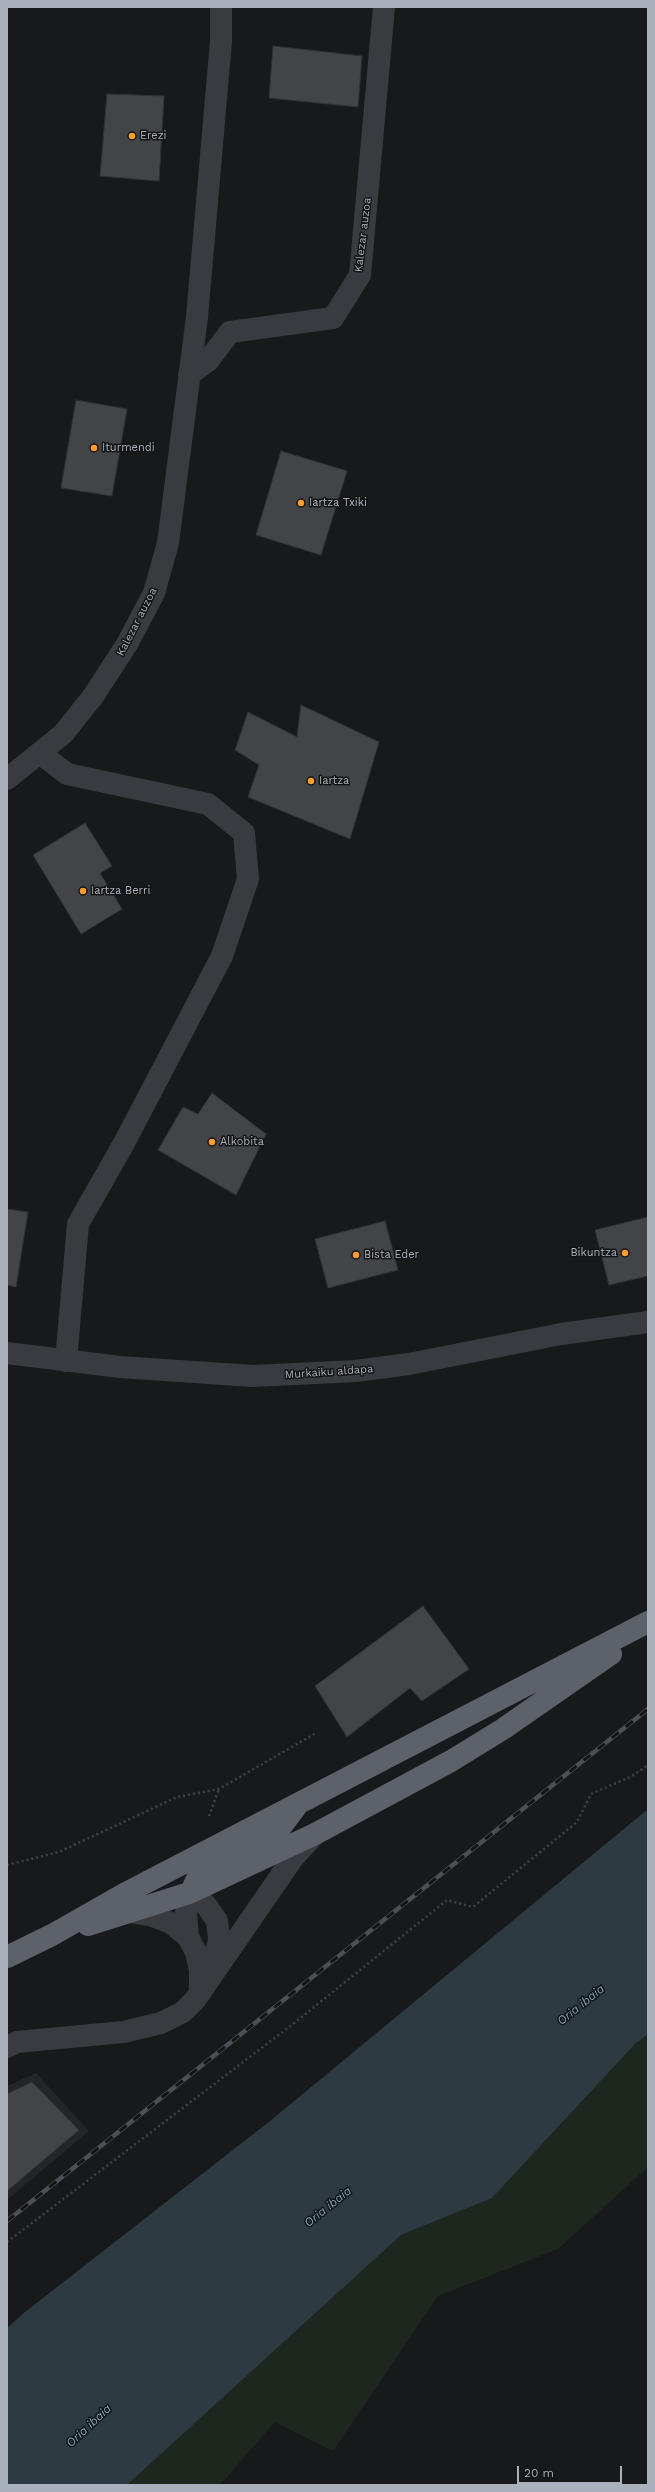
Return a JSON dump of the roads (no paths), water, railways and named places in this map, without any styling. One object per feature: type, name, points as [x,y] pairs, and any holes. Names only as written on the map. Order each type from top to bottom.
[{"type":"highway","points":[[7,1957],[52,1935],[127,1903],[300,1802],[648,1622]]},
{"type":"highway","points":[[127,1903],[189,1893],[315,1834],[458,1757],[503,1729],[648,1629]]},
{"type":"highway","points":[[189,1893],[197,1879],[214,1865],[278,1831],[300,1802]]},
{"type":"street","name":"Kalezar auzoa","points":[[7,779],[41,754],[63,734],[94,695],[127,644],[154,593],[168,543],[197,317],[221,41],[221,7]]},
{"type":"street","name":"Kalezar auzoa","points":[[189,375],[208,360],[230,332],[333,318],[360,275],[384,7]]},
{"type":"street","points":[[41,754],[67,774],[208,804],[244,833],[248,880],[222,956],[123,1145],[78,1224],[66,1361]]},
{"type":"street","name":"Murkaiku aldapa","points":[[7,1353],[66,1361],[253,1376],[356,1371],[409,1364],[561,1334],[648,1322]]},
{"type":"street","points":[[7,2047],[17,2042],[124,2032],[161,2023],[183,2012],[195,2000],[293,1858],[315,1834]]},
{"type":"street","points":[[188,1937],[186,1913],[189,1893],[206,1905],[217,1921],[219,1939],[218,1955],[206,1984]]},
{"type":"street","points":[[127,1903],[171,1923],[188,1937],[196,1952],[200,1970],[206,1984]]},
{"type":"water","name":"Oria ibaia","points":[[648,1809],[648,2034],[635,2044],[492,2198],[401,2235],[127,2485],[7,2485],[7,2328],[25,2312],[270,2121]]},
{"type":"railway","points":[[7,2221],[648,1709]]},
{"type":"place","name":"Erezi","points":[[132,136]]},
{"type":"place","name":"Iturmendi","points":[[94,448]]},
{"type":"place","name":"Iartza Txiki","points":[[301,503]]},
{"type":"place","name":"Iartza","points":[[311,781]]},
{"type":"place","name":"Iartza Berri","points":[[83,891]]},
{"type":"place","name":"Alkobita","points":[[212,1142]]},
{"type":"place","name":"Bikuntza","points":[[625,1253]]},
{"type":"place","name":"Bista Eder","points":[[356,1255]]}]
